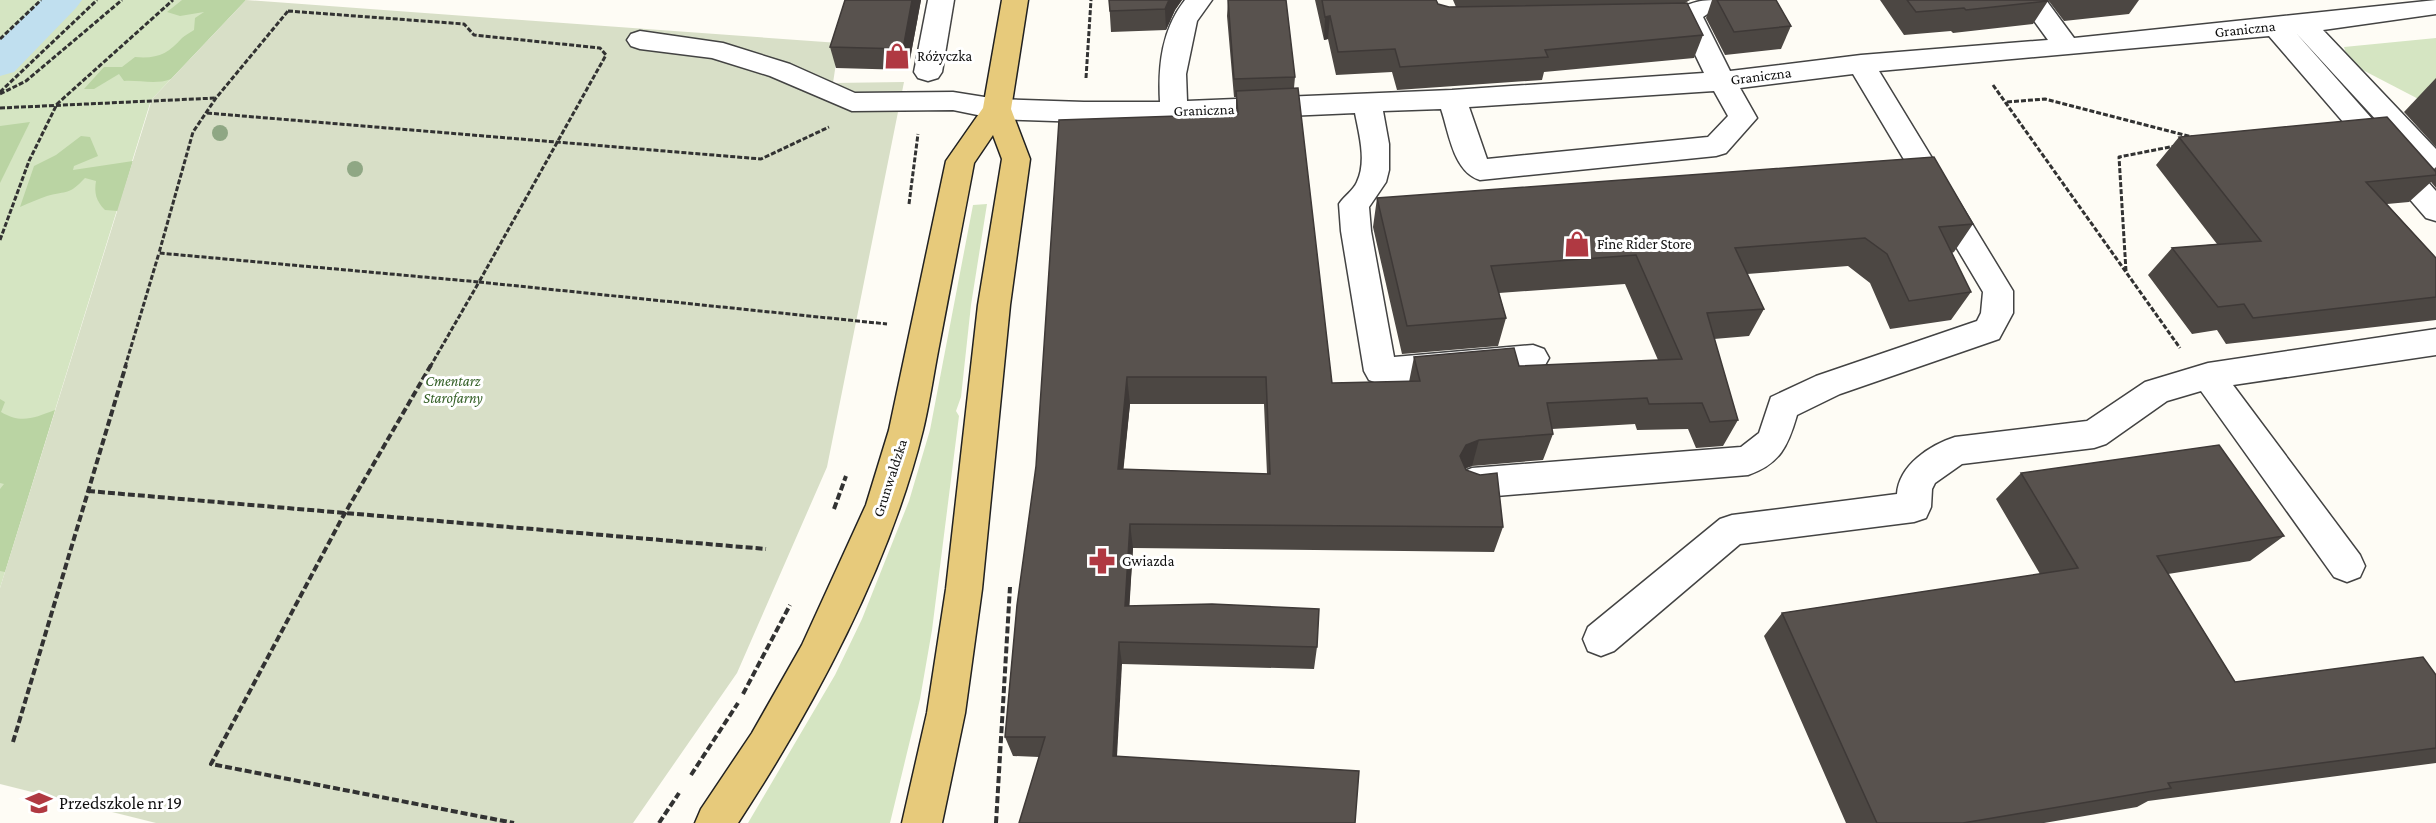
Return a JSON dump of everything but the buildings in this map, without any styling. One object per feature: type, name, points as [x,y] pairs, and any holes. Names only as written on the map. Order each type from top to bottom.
[{"type":"main road","name":"Grunwaldzka","points":[[715,823],[766,746],[815,657],[851,581],[883,505],[906,430],[960,161],[996,109],[1015,0]]},
{"type":"main road","points":[[922,823],[946,713],[964,589],[994,305],[1016,159],[996,109]]},
{"type":"street","points":[[928,72],[941,0]]},
{"type":"street","points":[[1174,111],[1172,74],[1174,60],[1184,19],[1199,0]]},
{"type":"street","points":[[2032,0],[2067,48]]},
{"type":"street","name":"Graniczna","points":[[640,40],[714,49],[780,70],[852,102],[953,102],[996,109],[1084,112],[1174,111],[1452,99],[1722,81],[1861,64],[2067,48],[2303,24],[2436,6]]},
{"type":"street","points":[[1452,99],[1472,160],[1480,170],[1716,146],[1743,118],[1722,81],[1689,10]]},
{"type":"street","points":[[2303,24],[2436,167]]},
{"type":"street","points":[[2275,26],[2436,210]]},
{"type":"street","points":[[1472,483],[1748,461],[1773,441],[1783,407],[1828,385],[1988,330],[1997,313],[1998,291],[1861,64]]},
{"type":"street","points":[[1367,102],[1376,162],[1374,182],[1366,195],[1353,204],[1380,371],[1533,358]]},
{"type":"street","points":[[1601,639],[1732,530],[1914,507],[1914,489],[1923,473],[1955,451],[2094,434],[2157,391],[2208,376],[2436,342]]},
{"type":"street","points":[[2208,376],[2347,566]]},
{"type":"path","points":[[0,39],[41,0]]},
{"type":"path","points":[[0,93],[97,0]]},
{"type":"path","points":[[0,93],[26,81],[122,0]]},
{"type":"path","points":[[0,240],[29,161],[57,104],[173,0]]},
{"type":"path","points":[[1084,112],[1091,0]]},
{"type":"path","points":[[13,742],[193,132],[216,98],[288,11],[464,24],[474,35],[600,48],[606,55],[479,282],[345,514],[212,764],[514,823]]},
{"type":"path","points":[[1989,80],[2195,369],[2208,376]]},
{"type":"path","points":[[0,108],[216,98]]},
{"type":"path","points":[[2006,102],[2045,99],[2194,138]]},
{"type":"path","points":[[206,113],[761,159],[885,101]]},
{"type":"path","points":[[2126,272],[2118,157],[2184,145]]},
{"type":"path","points":[[908,207],[912,183]]},
{"type":"path","points":[[159,253],[479,282],[890,324]]},
{"type":"path","points":[[834,510],[849,469]]},
{"type":"path","points":[[88,491],[766,549]]},
{"type":"path","points":[[996,823],[1010,581]]},
{"type":"path","points":[[690,776],[739,701],[792,602]]},
{"type":"path","points":[[659,823],[684,786]]},
{"type":"green space","points":[[0,0],[246,0],[151,100],[0,588]]},
{"type":"green space","points":[[182,0],[246,0],[171,79],[154,82],[124,81],[119,74],[94,89],[84,89],[104,67],[122,67],[135,57],[162,54],[194,30],[195,18],[204,12],[180,16],[167,12]]},
{"type":"green space","name":"Cmentarz Starofarny","points":[[246,0],[839,43],[833,83],[904,82],[827,467],[737,673],[633,823],[156,823],[0,784],[0,588],[152,99]]},
{"type":"green space","points":[[2436,38],[2436,104],[2430,105],[2353,65],[2344,47]]},
{"type":"green space","points":[[30,122],[0,183],[0,126]]},
{"type":"green space","points":[[81,136],[90,137],[98,156],[74,166],[73,170],[133,161],[118,211],[105,210],[96,197],[96,181],[85,178],[67,192],[47,196],[20,207],[34,166],[56,155]]},
{"type":"green space","points":[[987,204],[971,305],[961,397],[956,411],[959,416],[932,630],[920,699],[890,823],[748,823],[835,675],[862,619],[909,501],[930,430],[973,205]]},
{"type":"green space","points":[[0,399],[5,402],[1,412],[15,418],[34,417],[55,410],[5,572],[0,571],[0,489],[4,484],[0,483]]},
{"type":"waterway","points":[[0,63],[63,0]]},
{"type":"place","name":"Różyczka","points":[[897,56]]},
{"type":"place","name":"Fine Rider Store","points":[[1577,244]]},
{"type":"place","name":"Gwiazda","points":[[1102,561]]},
{"type":"place","name":"Przedszkole nr 19","points":[[39,803]]}]
